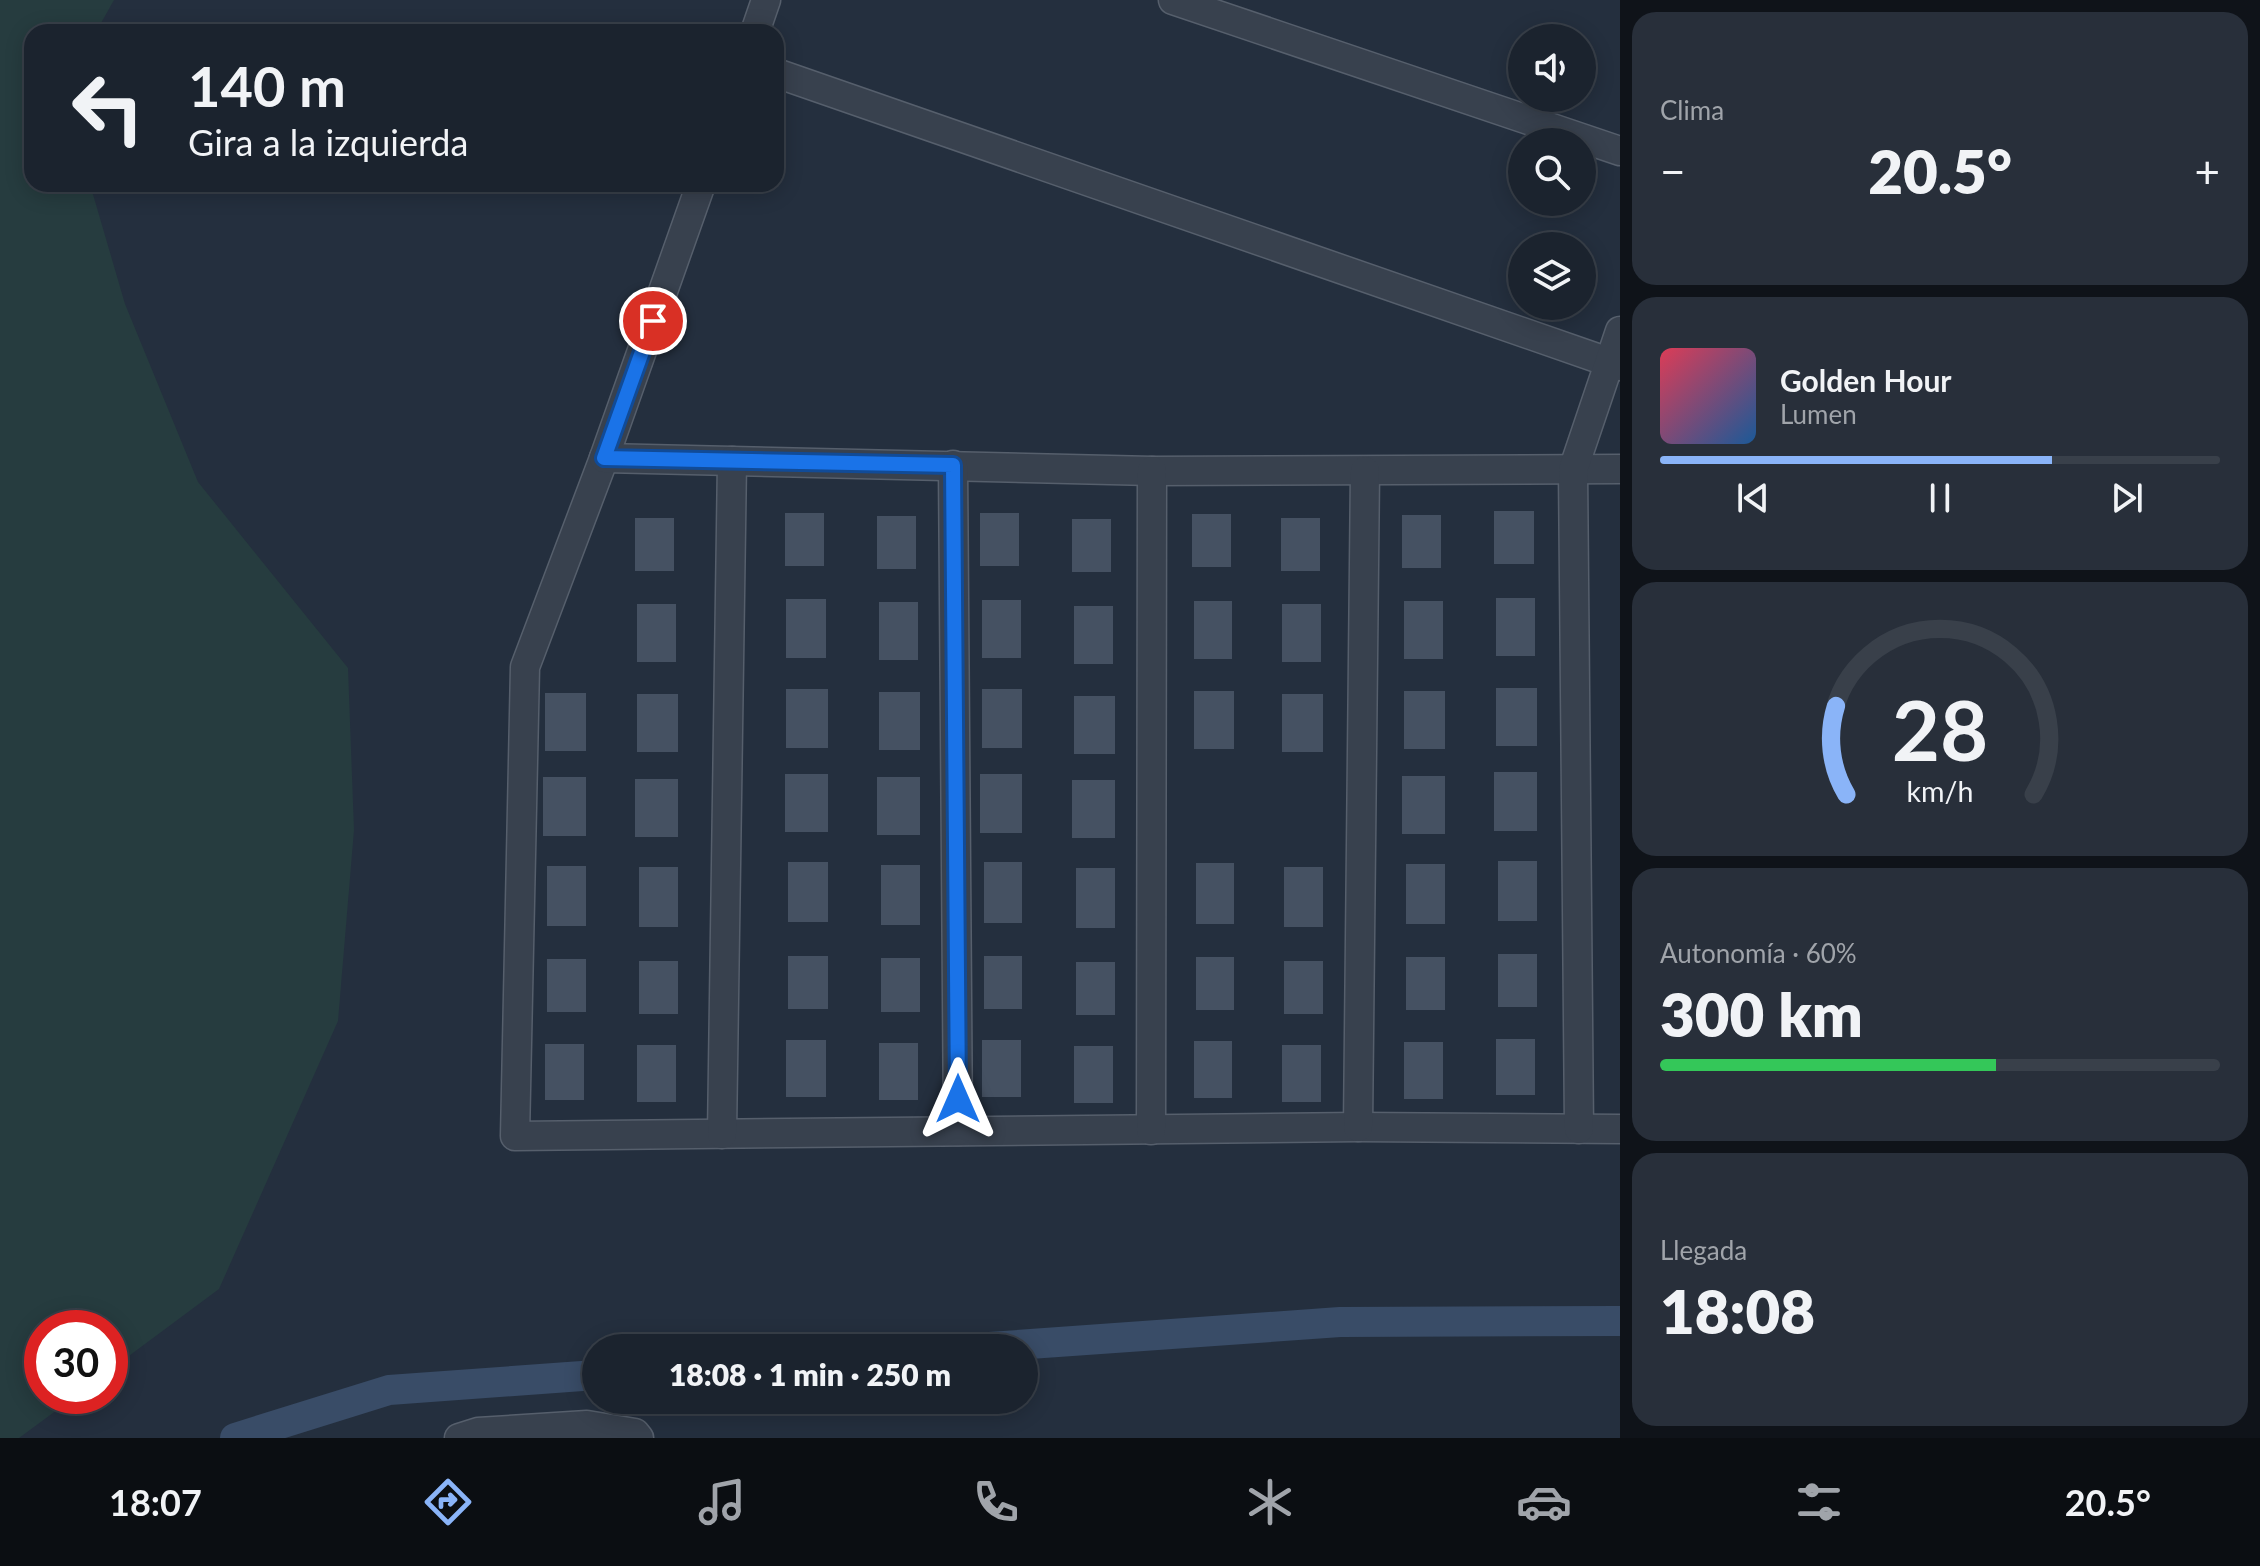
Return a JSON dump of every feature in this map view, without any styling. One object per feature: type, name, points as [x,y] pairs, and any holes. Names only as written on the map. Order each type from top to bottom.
[{"type":"street","points":[[758,24],[766,0]]},
{"type":"street","points":[[1173,0],[1620,151]]},
{"type":"street","points":[[784,76],[1614,364]]},
{"type":"street","points":[[698,192],[604,458],[525,667],[515,1136],[1358,1127],[1620,1129]]},
{"type":"street","points":[[1579,1129],[1573,470],[1614,364],[1620,331]]},
{"type":"street","points":[[604,458],[1152,471],[1620,469]]},
{"type":"street","points":[[722,1134],[732,461]]},
{"type":"street","points":[[953,465],[958,1131]]},
{"type":"street","points":[[1151,1130],[1152,471]]},
{"type":"street","points":[[1358,1127],[1365,471]]},
{"type":"street","points":[[459,1438],[478,1432],[587,1425],[635,1433],[639,1438]]},
{"type":"green space","points":[[0,0],[114,0],[100,24],[24,24],[24,192],[92,192],[125,304],[198,482],[348,668],[354,830],[338,1021],[219,1289],[128,1357],[128,1310],[24,1310],[24,1414],[52,1414],[19,1438],[0,1438]]},
{"type":"building","points":[[1494,511],[1534,511],[1534,564],[1494,564]]},
{"type":"building","points":[[785,513],[824,513],[824,566],[785,566]]},
{"type":"building","points":[[980,513],[1019,513],[1019,566],[980,566]]},
{"type":"building","points":[[1192,514],[1231,514],[1231,567],[1192,567]]},
{"type":"building","points":[[1402,515],[1441,515],[1441,568],[1402,568]]},
{"type":"building","points":[[877,516],[916,516],[916,569],[877,569]]},
{"type":"building","points":[[635,518],[674,518],[674,571],[635,571]]},
{"type":"building","points":[[1281,518],[1320,518],[1320,571],[1281,571]]},
{"type":"building","points":[[1072,519],[1111,519],[1111,572],[1072,572]]},
{"type":"building","points":[[1496,598],[1535,598],[1535,656],[1496,656]]},
{"type":"building","points":[[786,599],[826,599],[826,658],[786,658]]},
{"type":"building","points":[[982,600],[1021,600],[1021,658],[982,658]]},
{"type":"building","points":[[1194,601],[1232,601],[1232,659],[1194,659]]},
{"type":"building","points":[[1404,601],[1443,601],[1443,659],[1404,659]]},
{"type":"building","points":[[879,602],[918,602],[918,660],[879,660]]},
{"type":"building","points":[[637,604],[676,604],[676,662],[637,662]]},
{"type":"building","points":[[1282,604],[1321,604],[1321,662],[1282,662]]},
{"type":"building","points":[[1074,606],[1113,606],[1113,664],[1074,664]]},
{"type":"building","points":[[1496,688],[1537,688],[1537,746],[1496,746]]},
{"type":"building","points":[[786,689],[828,689],[828,748],[786,748]]},
{"type":"building","points":[[982,689],[1022,689],[1022,748],[982,748]]},
{"type":"building","points":[[1194,691],[1234,691],[1234,749],[1194,749]]},
{"type":"building","points":[[1404,691],[1445,691],[1445,749],[1404,749]]},
{"type":"building","points":[[879,692],[920,692],[920,750],[879,750]]},
{"type":"building","points":[[545,693],[586,693],[586,751],[545,751]]},
{"type":"building","points":[[637,694],[678,694],[678,752],[637,752]]},
{"type":"building","points":[[1282,694],[1323,694],[1323,752],[1282,752]]},
{"type":"building","points":[[1074,696],[1115,696],[1115,754],[1074,754]]},
{"type":"building","points":[[1494,772],[1537,772],[1537,831],[1494,831]]},
{"type":"building","points":[[785,774],[828,774],[828,832],[785,832]]},
{"type":"building","points":[[980,774],[1022,774],[1022,833],[980,833]]},
{"type":"building","points":[[1402,776],[1445,776],[1445,834],[1402,834]]},
{"type":"building","points":[[543,777],[586,777],[586,836],[543,836]]},
{"type":"building","points":[[877,777],[920,777],[920,835],[877,835]]},
{"type":"building","points":[[635,779],[678,779],[678,837],[635,837]]},
{"type":"building","points":[[1072,780],[1115,780],[1115,838],[1072,838]]},
{"type":"building","points":[[1498,861],[1537,861],[1537,921],[1498,921]]},
{"type":"building","points":[[788,862],[828,862],[828,922],[788,922]]},
{"type":"building","points":[[984,862],[1022,862],[1022,923],[984,923]]},
{"type":"building","points":[[1196,863],[1234,863],[1234,924],[1196,924]]},
{"type":"building","points":[[1406,864],[1445,864],[1445,924],[1406,924]]},
{"type":"building","points":[[881,865],[920,865],[920,925],[881,925]]},
{"type":"building","points":[[547,866],[586,866],[586,926],[547,926]]},
{"type":"building","points":[[639,867],[678,867],[678,927],[639,927]]},
{"type":"building","points":[[1284,867],[1323,867],[1323,927],[1284,927]]},
{"type":"building","points":[[1076,868],[1115,868],[1115,928],[1076,928]]},
{"type":"building","points":[[1498,954],[1537,954],[1537,1007],[1498,1007]]},
{"type":"building","points":[[788,956],[828,956],[828,1009],[788,1009]]},
{"type":"building","points":[[984,956],[1022,956],[1022,1009],[984,1009]]},
{"type":"building","points":[[1196,957],[1234,957],[1234,1010],[1196,1010]]},
{"type":"building","points":[[1406,957],[1445,957],[1445,1010],[1406,1010]]},
{"type":"building","points":[[881,958],[920,958],[920,1012],[881,1012]]},
{"type":"building","points":[[547,959],[586,959],[586,1012],[547,1012]]},
{"type":"building","points":[[639,961],[678,961],[678,1014],[639,1014]]},
{"type":"building","points":[[1284,961],[1323,961],[1323,1014],[1284,1014]]},
{"type":"building","points":[[1076,962],[1115,962],[1115,1015],[1076,1015]]},
{"type":"building","points":[[1496,1039],[1535,1039],[1535,1095],[1496,1095]]},
{"type":"building","points":[[786,1040],[826,1040],[826,1097],[786,1097]]},
{"type":"building","points":[[982,1040],[1021,1040],[1021,1097],[982,1097]]},
{"type":"building","points":[[1194,1041],[1232,1041],[1232,1098],[1194,1098]]},
{"type":"building","points":[[1404,1042],[1443,1042],[1443,1099],[1404,1099]]},
{"type":"building","points":[[879,1043],[918,1043],[918,1100],[879,1100]]},
{"type":"building","points":[[545,1044],[584,1044],[584,1100],[545,1100]]},
{"type":"building","points":[[637,1045],[676,1045],[676,1102],[637,1102]]},
{"type":"building","points":[[1282,1045],[1321,1045],[1321,1102],[1282,1102]]},
{"type":"building","points":[[1074,1046],[1113,1046],[1113,1103],[1074,1103]]},
{"type":"waterway","points":[[1038,1344],[1340,1322],[1620,1321]]},
{"type":"waterway","points":[[235,1438],[389,1390],[582,1376]]},
{"type":"route","points":[[653,321],[604,458],[953,465],[958,1099]]}]
